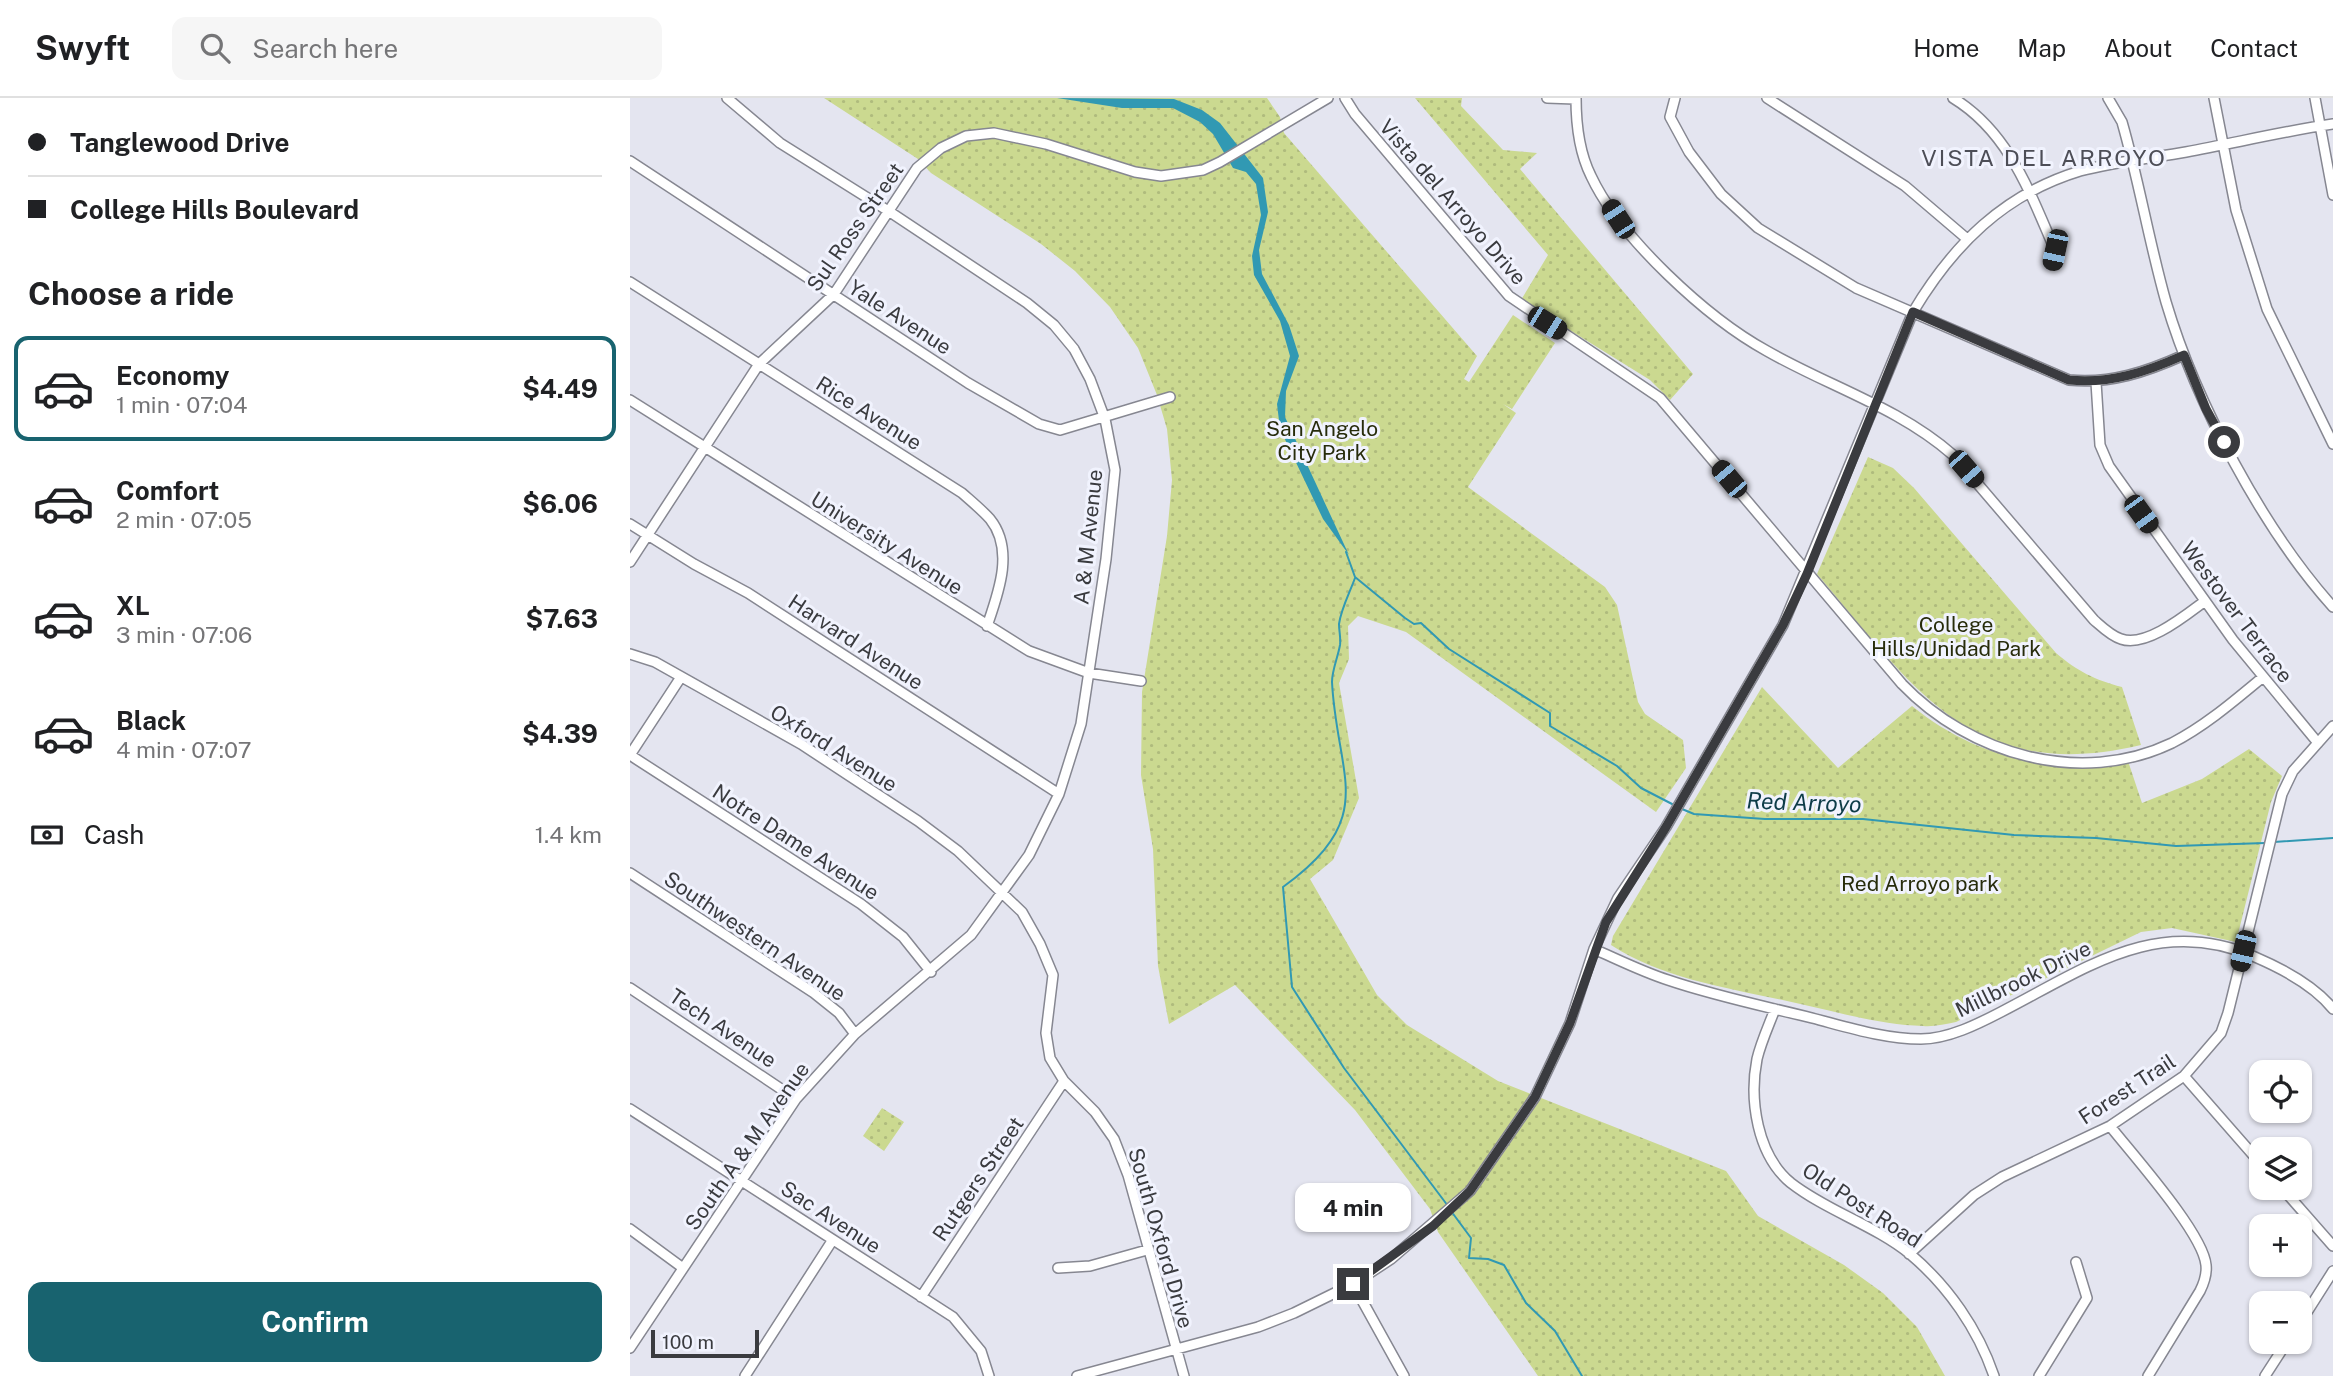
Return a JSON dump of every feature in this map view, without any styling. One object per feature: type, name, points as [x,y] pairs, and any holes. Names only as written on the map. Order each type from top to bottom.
[{"type":"street","name":"A & M Avenue","points":[[727,98],[780,144],[890,212],[1027,303],[1054,326],[1079,359],[1105,419],[1115,470],[1106,559],[1081,724],[1059,794],[1029,855],[1003,895]]},
{"type":"street","name":"Sul Ross Street","points":[[630,562],[702,447],[759,364],[834,294],[917,168],[941,148],[966,135],[994,133],[1022,138],[1135,172],[1161,176],[1203,170],[1244,150],[1328,98]]},
{"type":"street","name":"Vista del Arroyo Drive","points":[[1345,98],[1355,114],[1509,296],[1660,398],[1807,574],[1921,704],[1942,721],[1985,744],[2031,758],[2082,762],[2131,756],[2170,743],[2207,722],[2263,677]]},
{"type":"street","points":[[1547,98],[1576,99],[1579,141],[1591,176],[1618,219],[1692,296],[1767,351],[1877,403],[1928,433],[1953,455],[2094,620],[2109,633],[2123,641],[2144,637],[2179,621],[2205,601]]},
{"type":"street","points":[[1675,98],[1670,117],[1689,152],[1721,194],[1758,228],[1856,288],[2069,380],[2096,382],[2141,373],[2184,355]]},
{"type":"street","points":[[1767,98],[1905,186],[1966,238]]},
{"type":"street","points":[[1953,98],[1968,107],[2008,148],[2055,250],[2052,265]]},
{"type":"street","points":[[2108,98],[2122,122],[2134,162],[2148,237],[2184,355],[2206,409],[2280,536],[2333,607]]},
{"type":"street","points":[[2214,98],[2226,145],[2236,210],[2267,309],[2333,444]]},
{"type":"street","points":[[2315,98],[2333,195]]},
{"type":"street","points":[[1082,1375],[1276,1321],[1353,1284],[1433,1226],[1470,1191],[1535,1097],[1570,1023],[1594,949],[1618,898],[1666,827],[1783,625],[1807,574],[1913,312],[1936,275],[1966,238],[1994,214],[2029,191],[2081,171],[2333,124]]},
{"type":"street","name":"Yale Avenue","points":[[630,161],[968,383],[1039,424],[1060,430],[1105,419],[1170,397]]},
{"type":"street","name":"Rice Avenue","points":[[630,282],[962,493],[992,521],[1002,546],[1002,583],[987,626]]},
{"type":"street","name":"Westover Terrace","points":[[2096,382],[2100,445],[2109,466],[2205,601],[2318,743]]},
{"type":"street","name":"University Avenue","points":[[630,400],[1029,651],[1089,673],[1141,681]]},
{"type":"street","name":"Harvard Avenue","points":[[630,524],[748,593],[1059,794]]},
{"type":"street","name":"Oxford Avenue","points":[[630,654],[655,662],[801,744],[918,821],[958,851],[1003,895]]},
{"type":"street","points":[[630,755],[681,677]]},
{"type":"street","name":"Forest Trail","points":[[1909,1254],[1974,1195],[2002,1177],[2110,1126],[2183,1076],[2221,1033],[2282,794],[2293,771],[2333,726]]},
{"type":"street","name":"Notre Dame Avenue","points":[[630,755],[862,904],[903,937],[931,972]]},
{"type":"street","name":"Southwestern Avenue","points":[[630,873],[814,993],[839,1013],[855,1034]]},
{"type":"street","name":"South A & M Avenue","points":[[630,1348],[796,1099],[855,1034],[931,972],[971,935],[1003,895]]},
{"type":"street","name":"South Oxford Drive","points":[[1003,895],[1021,912],[1040,944],[1053,975],[1046,1034],[1050,1058],[1064,1081],[1094,1112],[1114,1139],[1128,1175],[1184,1376]]},
{"type":"street","name":"Millbrook Drive","points":[[1594,949],[1670,981],[1872,1034],[1922,1039],[1954,1032],[1983,1021],[2122,950],[2157,942],[2197,943],[2243,951],[2305,984],[2323,997],[2333,1009]]},
{"type":"street","name":"Tech Avenue","points":[[630,988],[796,1099]]},
{"type":"street","name":"Old Post Road","points":[[1775,1009],[1757,1059],[1754,1110],[1763,1141],[1773,1162],[1791,1182],[1909,1254],[1955,1299],[1973,1329],[1994,1376]]},
{"type":"street","points":[[2183,1076],[2249,1150]]},
{"type":"street","name":"Rutgers Street","points":[[921,1297],[1064,1081]]},
{"type":"street","name":"Sac Avenue","points":[[630,1109],[953,1317],[981,1351],[989,1376]]},
{"type":"street","points":[[2110,1126],[2184,1221],[2206,1264],[2205,1279],[2200,1291],[2148,1376]]},
{"type":"street","points":[[2293,1200],[2333,1246]]},
{"type":"street","points":[[630,1229],[684,1268]]},
{"type":"street","points":[[746,1376],[832,1241]]},
{"type":"street","points":[[1058,1268],[1090,1266],[1147,1250]]},
{"type":"street","points":[[2039,1376],[2087,1298],[2076,1262]]},
{"type":"street","points":[[2312,1304],[2333,1271]]},
{"type":"street","points":[[1353,1284],[1404,1376]]},
{"type":"street","points":[[2265,1376],[2279,1354]]},
{"type":"green space","name":"San Angelo City Park","points":[[824,98],[1267,98],[1280,117],[1284,133],[1477,356],[1464,379],[1469,382],[1513,315],[1555,343],[1512,409],[1503,404],[1516,413],[1468,487],[1605,587],[1617,605],[1638,702],[1645,714],[1683,740],[1686,768],[1656,812],[1406,632],[1358,616],[1348,626],[1349,659],[1339,683],[1359,798],[1333,860],[1310,879],[1377,995],[1407,1025],[1498,1081],[1726,1171],[1758,1216],[1844,1265],[1883,1293],[1917,1327],[1945,1376],[1538,1376],[1438,1232],[1430,1209],[1355,1110],[1235,985],[1169,1024],[1158,966],[1153,849],[1141,775],[1142,692],[1167,536],[1172,480],[1167,429],[1157,395],[1138,348],[1110,307],[1075,271],[1041,244],[931,173],[918,159]]},
{"type":"green space","points":[[1415,98],[1462,98],[1461,106],[1503,150],[1537,153],[1520,169],[1693,374],[1670,400],[1650,380],[1521,300],[1548,255]]},
{"type":"green space","name":"College Hills/Unidad Park","points":[[1868,457],[1893,468],[1914,488],[2056,653],[2087,674],[2122,687],[2141,745],[2083,754],[2033,751],[1990,739],[1952,717],[1918,689],[1817,574]]},
{"type":"green space","name":"Red Arroyo park","points":[[1762,687],[1838,768],[1912,706],[1961,738],[2014,758],[2070,765],[2128,761],[2142,803],[2202,779],[2249,749],[2282,776],[2271,802],[2236,942],[2172,928],[2141,932],[1956,1022],[1927,1026],[1875,1021],[1725,988],[1677,975],[1632,957],[1611,945],[1613,936]]},
{"type":"green space","points":[[882,1108],[904,1122],[884,1151],[863,1136]]},
{"type":"water","points":[[1057,98],[1174,99],[1202,110],[1220,123],[1263,178],[1268,212],[1259,250],[1262,274],[1289,325],[1299,356],[1286,391],[1285,417],[1349,555],[1323,519],[1280,429],[1277,404],[1290,356],[1280,321],[1254,275],[1252,256],[1261,215],[1256,184],[1246,172],[1233,168],[1213,134],[1200,122],[1173,108],[1122,108]]},
{"type":"waterway","name":"Red Arroyo","points":[[1346,552],[1355,577],[1405,618],[1414,624],[1421,623],[1449,649],[1550,713],[1550,726],[1617,766],[1641,788],[1674,805]]},
{"type":"waterway","name":"Red Arroyo","points":[[1355,578],[1340,618],[1340,645],[1332,682],[1346,794],[1342,817],[1332,839],[1313,862],[1283,887],[1292,987],[1344,1068],[1448,1206]]},
{"type":"waterway","name":"Red Arroyo","points":[[1682,809],[1694,814],[1765,819],[1863,819],[2014,835],[2096,838],[2176,846],[2265,843]]},
{"type":"waterway","name":"Red Arroyo","points":[[2274,842],[2333,838]]},
{"type":"waterway","name":"Red Arroyo","points":[[1451,1211],[1471,1238],[1469,1258],[1488,1259],[1504,1265],[1526,1303],[1555,1331],[1582,1376]]},
{"type":"district","name":"VISTA DEL ARROYO","points":[[2044,157]]},
{"type":"route","points":[[1353,1284],[1433,1226],[1470,1191],[1535,1097],[1570,1023],[1594,949],[1618,898],[1666,827],[1783,625],[1807,574],[1913,312],[2069,380],[2096,382],[2141,373],[2184,355],[2206,409],[2224,442]]}]
